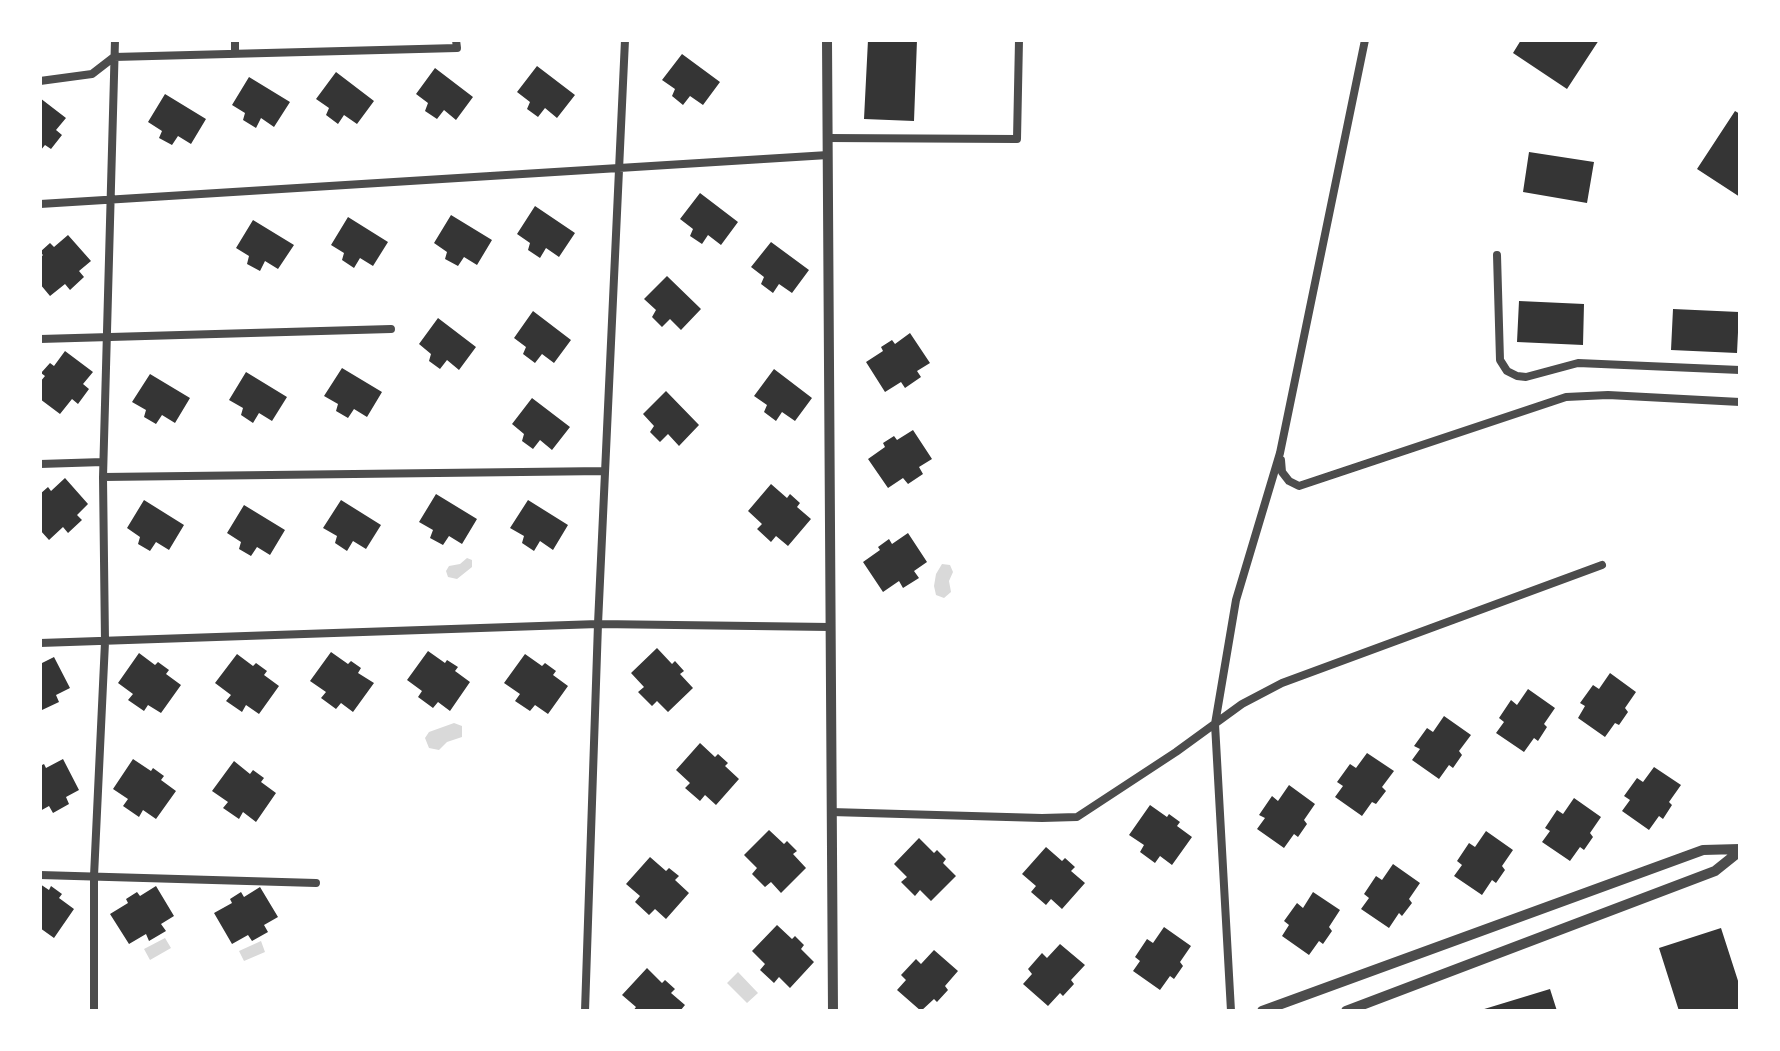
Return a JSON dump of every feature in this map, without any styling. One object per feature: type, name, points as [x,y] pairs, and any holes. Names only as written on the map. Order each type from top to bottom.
[{"type":"street","points":[[94,1011],[94,876],[105,642],[103,462],[115,40]]},
{"type":"street","points":[[235,40],[235,54]]},
{"type":"street","points":[[40,81],[92,74],[114,57],[457,48],[456,40]]},
{"type":"street","points":[[585,1011],[598,624],[625,40]]},
{"type":"street","points":[[827,40],[833,1011]]},
{"type":"street","points":[[827,138],[1017,139],[1019,40]]},
{"type":"street","points":[[1231,1011],[1215,724],[1236,600],[1280,453],[1365,40]]},
{"type":"street","points":[[40,204],[828,155]]},
{"type":"street","points":[[1497,255],[1500,360],[1507,371],[1517,376],[1526,377],[1578,363],[1740,370]]},
{"type":"street","points":[[40,339],[391,329]]},
{"type":"street","points":[[1280,453],[1282,472],[1289,481],[1299,486],[1566,397],[1608,395],[1740,402]]},
{"type":"street","points":[[40,464],[103,462]]},
{"type":"street","points":[[103,477],[605,471]]},
{"type":"street","points":[[831,812],[1077,817],[1242,704],[1282,683],[1602,565]]},
{"type":"street","points":[[40,643],[598,624],[830,627]]},
{"type":"street","points":[[1262,1011],[1703,850],[1740,850]]},
{"type":"street","points":[[1346,1011],[1715,871],[1740,850]]},
{"type":"street","points":[[40,875],[316,883]]},
{"type":"shaded area","points":[[467,558],[472,560],[472,567],[457,579],[448,577],[446,571],[449,566],[460,564]]},
{"type":"shaded area","points":[[942,564],[950,565],[953,572],[949,581],[951,592],[944,598],[936,595],[934,586]]},
{"type":"shaded area","points":[[454,723],[462,726],[462,737],[447,742],[439,750],[429,748],[425,738],[429,732]]},
{"type":"shaded area","points":[[165,938],[171,948],[150,960],[144,949]]},
{"type":"shaded area","points":[[261,941],[265,952],[244,961],[239,951]]},
{"type":"shaded area","points":[[738,972],[758,993],[747,1003],[727,983]]},
{"type":"building","points":[[868,40],[917,40],[914,121],[864,119]]},
{"type":"building","points":[[1521,40],[1599,40],[1567,89],[1513,53]]},
{"type":"building","points":[[682,54],[720,82],[703,105],[690,96],[683,105],[672,96],[675,89],[662,80]]},
{"type":"building","points":[[537,66],[575,95],[557,118],[545,108],[538,117],[527,109],[530,102],[517,92]]},
{"type":"building","points":[[435,68],[473,97],[456,120],[444,110],[437,119],[425,111],[428,103],[416,94]]},
{"type":"building","points":[[336,72],[374,101],[357,124],[344,115],[338,124],[326,115],[329,108],[316,99]]},
{"type":"building","points":[[249,77],[290,102],[274,127],[261,118],[256,128],[243,120],[245,113],[232,105]]},
{"type":"building","points":[[165,94],[206,119],[191,144],[178,136],[172,145],[159,138],[162,131],[148,122]]},
{"type":"building","points":[[40,98],[66,118],[56,130],[62,135],[51,149],[45,145],[40,151]]},
{"type":"building","points":[[1735,111],[1740,114],[1740,197],[1697,169]]},
{"type":"building","points":[[1529,152],[1594,162],[1587,203],[1523,192]]},
{"type":"building","points":[[700,193],[738,222],[721,245],[708,235],[702,244],[690,236],[693,229],[680,219]]},
{"type":"building","points":[[535,206],[575,233],[559,257],[546,248],[540,258],[528,250],[530,243],[517,234]]},
{"type":"building","points":[[451,215],[492,240],[477,265],[464,257],[458,266],[445,259],[447,252],[434,243]]},
{"type":"building","points":[[348,217],[388,242],[373,266],[360,258],[354,268],[342,260],[344,253],[331,245]]},
{"type":"building","points":[[253,220],[294,245],[278,269],[265,261],[260,271],[247,264],[249,256],[236,248]]},
{"type":"building","points":[[68,235],[91,261],[79,271],[84,277],[70,290],[65,284],[50,296],[40,284],[40,258],[43,255],[40,252],[50,243],[54,247]]},
{"type":"building","points":[[771,242],[809,270],[792,293],[779,284],[773,293],[761,284],[764,277],[751,267]]},
{"type":"building","points":[[667,276],[701,309],[681,330],[670,319],[662,327],[652,317],[656,310],[644,299]]},
{"type":"building","points":[[1519,301],[1584,304],[1583,345],[1517,342]]},
{"type":"building","points":[[1673,309],[1739,312],[1737,353],[1671,350]]},
{"type":"building","points":[[533,311],[571,340],[554,363],[542,354],[535,363],[523,354],[526,347],[514,338]]},
{"type":"building","points":[[438,318],[476,347],[459,370],[447,360],[440,369],[429,361],[431,354],[419,344]]},
{"type":"building","points":[[910,333],[930,363],[917,371],[921,377],[905,388],[901,382],[885,392],[866,362],[883,351],[881,347],[892,340],[895,344]]},
{"type":"building","points":[[65,351],[93,372],[83,384],[89,389],[78,404],[72,399],[60,414],[40,399],[40,382],[45,376],[41,373],[50,363],[54,366]]},
{"type":"building","points":[[342,368],[382,392],[367,417],[354,409],[348,418],[336,411],[338,404],[324,396]]},
{"type":"building","points":[[774,369],[812,398],[795,421],[782,412],[776,421],[764,412],[767,405],[754,396]]},
{"type":"building","points":[[246,372],[287,397],[272,421],[259,413],[253,423],[241,415],[243,408],[229,400]]},
{"type":"building","points":[[150,374],[190,398],[175,423],[162,415],[156,424],[144,417],[146,410],[132,402]]},
{"type":"building","points":[[666,391],[699,425],[679,446],[668,434],[660,442],[650,432],[654,426],[643,414]]},
{"type":"building","points":[[532,398],[570,427],[552,450],[540,440],[533,449],[522,441],[524,434],[512,424]]},
{"type":"building","points":[[913,430],[932,459],[919,467],[923,474],[908,484],[903,478],[888,488],[868,459],[885,447],[883,443],[894,436],[897,440]]},
{"type":"building","points":[[65,478],[88,504],[77,515],[82,520],[68,533],[63,527],[49,540],[40,530],[40,494],[48,487],[51,491]]},
{"type":"building","points":[[771,484],[787,498],[790,494],[800,503],[797,507],[811,519],[788,546],[776,536],[771,542],[757,529],[762,524],[748,511]]},
{"type":"building","points":[[436,494],[477,519],[462,544],[449,536],[443,545],[430,538],[433,530],[419,522]]},
{"type":"building","points":[[144,500],[184,525],[169,550],[156,542],[150,551],[138,544],[140,537],[127,528]]},
{"type":"building","points":[[341,500],[381,525],[366,549],[353,541],[347,551],[335,543],[337,536],[323,528]]},
{"type":"building","points":[[528,500],[568,525],[553,550],[540,541],[534,551],[522,543],[524,536],[510,528]]},
{"type":"building","points":[[244,505],[285,530],[270,555],[257,547],[251,556],[239,549],[241,542],[227,533]]},
{"type":"building","points":[[908,533],[927,562],[914,571],[919,578],[903,588],[899,581],[883,592],[863,562],[889,539],[892,544]]},
{"type":"building","points":[[657,648],[672,664],[675,661],[684,671],[680,674],[693,688],[668,712],[657,701],[652,706],[638,692],[644,687],[631,673]]},
{"type":"building","points":[[428,651],[445,663],[447,660],[458,667],[455,671],[470,682],[450,711],[438,702],[433,708],[418,697],[422,691],[407,680]]},
{"type":"building","points":[[331,652],[348,664],[351,661],[361,668],[358,673],[374,683],[353,712],[341,703],[336,709],[321,698],[326,692],[310,681]]},
{"type":"building","points":[[139,653],[155,665],[158,662],[169,670],[166,674],[181,685],[161,713],[148,705],[144,711],[128,700],[133,694],[118,683]]},
{"type":"building","points":[[237,654],[253,666],[256,663],[267,671],[264,675],[279,686],[259,714],[246,705],[242,712],[226,701],[231,695],[215,683]]},
{"type":"building","points":[[525,654],[556,671],[553,675],[568,686],[548,714],[535,705],[530,711],[515,701],[520,694],[504,683]]},
{"type":"building","points":[[54,657],[70,688],[56,695],[59,702],[42,710],[40,664]]},
{"type":"building","points":[[1610,673],[1636,692],[1625,708],[1628,712],[1605,737],[1578,718],[1585,706],[1580,703],[1593,685],[1599,689]]},
{"type":"building","points":[[1528,689],[1555,708],[1544,724],[1547,727],[1538,741],[1534,738],[1524,752],[1496,733],[1504,722],[1499,718],[1511,700],[1517,705]]},
{"type":"building","points":[[1444,716],[1471,735],[1459,751],[1462,755],[1453,768],[1449,765],[1439,779],[1412,760],[1420,749],[1414,746],[1427,728],[1433,732]]},
{"type":"building","points":[[700,743],[715,757],[718,754],[728,763],[725,766],[739,779],[716,805],[705,795],[700,801],[685,788],[690,783],[676,770]]},
{"type":"building","points":[[1367,753],[1394,771],[1382,787],[1386,791],[1376,804],[1372,802],[1362,816],[1335,797],[1343,786],[1337,782],[1350,764],[1356,768]]},
{"type":"building","points":[[63,759],[79,790],[66,797],[69,804],[53,813],[49,806],[40,811],[40,766],[44,764],[46,768]]},
{"type":"building","points":[[133,759],[164,776],[161,780],[176,791],[156,819],[143,810],[139,817],[123,806],[128,799],[113,789]]},
{"type":"building","points":[[234,761],[250,774],[253,770],[264,778],[261,782],[276,793],[256,822],[243,812],[239,819],[223,808],[228,802],[212,791]]},
{"type":"building","points":[[1654,767],[1681,785],[1669,802],[1672,805],[1663,819],[1659,816],[1649,830],[1622,811],[1630,800],[1624,796],[1637,778],[1643,782]]},
{"type":"building","points":[[1289,785],[1315,804],[1304,820],[1307,824],[1298,837],[1294,834],[1284,848],[1257,829],[1265,818],[1259,815],[1272,796],[1278,801]]},
{"type":"building","points":[[1574,798],[1601,817],[1590,833],[1593,837],[1584,850],[1580,847],[1570,861],[1542,842],[1550,831],[1545,828],[1557,810],[1563,814]]},
{"type":"building","points":[[1150,805],[1180,822],[1177,826],[1192,837],[1172,865],[1160,856],[1155,863],[1140,852],[1144,845],[1129,835]]},
{"type":"building","points":[[769,830],[797,851],[793,854],[806,868],[781,893],[771,882],[765,887],[752,874],[757,868],[744,855]]},
{"type":"building","points":[[1486,831],[1513,850],[1502,866],[1505,870],[1496,883],[1492,880],[1482,895],[1454,876],[1462,865],[1457,861],[1469,843],[1475,847]]},
{"type":"building","points":[[919,838],[934,853],[937,850],[946,859],[943,863],[956,876],[931,901],[920,890],[915,896],[901,882],[907,877],[894,864]]},
{"type":"building","points":[[1046,847],[1062,861],[1065,858],[1075,867],[1071,871],[1085,883],[1062,909],[1051,899],[1046,905],[1031,892],[1036,886],[1022,874]]},
{"type":"building","points":[[650,857],[666,871],[669,868],[679,876],[675,880],[689,893],[666,919],[655,909],[649,915],[635,902],[640,896],[626,884]]},
{"type":"building","points":[[1393,864],[1420,883],[1409,899],[1412,903],[1402,916],[1399,913],[1389,928],[1361,909],[1369,898],[1364,894],[1376,876],[1382,880]]},
{"type":"building","points":[[40,884],[49,890],[51,886],[62,894],[59,898],[74,909],[54,938],[40,928]]},
{"type":"building","points":[[156,886],[174,916],[161,924],[166,931],[149,941],[146,934],[129,944],[110,914],[128,903],[126,899],[137,892],[140,896]]},
{"type":"building","points":[[260,887],[278,917],[264,925],[268,932],[252,941],[248,935],[232,944],[214,913],[232,903],[230,899],[241,892],[244,897]]},
{"type":"building","points":[[1313,892],[1340,910],[1329,927],[1332,931],[1323,944],[1319,941],[1309,955],[1282,936],[1289,925],[1284,921],[1297,903],[1303,908]]},
{"type":"building","points":[[777,925],[804,945],[801,949],[814,962],[790,988],[779,977],[774,983],[760,970],[765,964],[752,951]]},
{"type":"building","points":[[1164,927],[1191,946],[1180,962],[1183,966],[1174,979],[1170,976],[1160,990],[1133,971],[1140,961],[1135,957],[1147,939],[1153,943]]},
{"type":"building","points":[[1721,928],[1740,987],[1740,1011],[1679,1011],[1659,948]]},
{"type":"building","points":[[1060,944],[1085,965],[1071,980],[1074,984],[1048,1006],[1023,984],[1032,974],[1028,969],[1042,953],[1047,958]]},
{"type":"building","points":[[934,950],[958,971],[937,1002],[934,999],[921,1011],[897,990],[906,980],[901,975],[916,959],[921,964]]},
{"type":"building","points":[[647,968],[662,983],[665,980],[675,989],[671,993],[685,1005],[680,1011],[633,1011],[636,1007],[622,995]]},
{"type":"building","points":[[1550,989],[1557,1011],[1481,1011],[1481,1010]]}]
